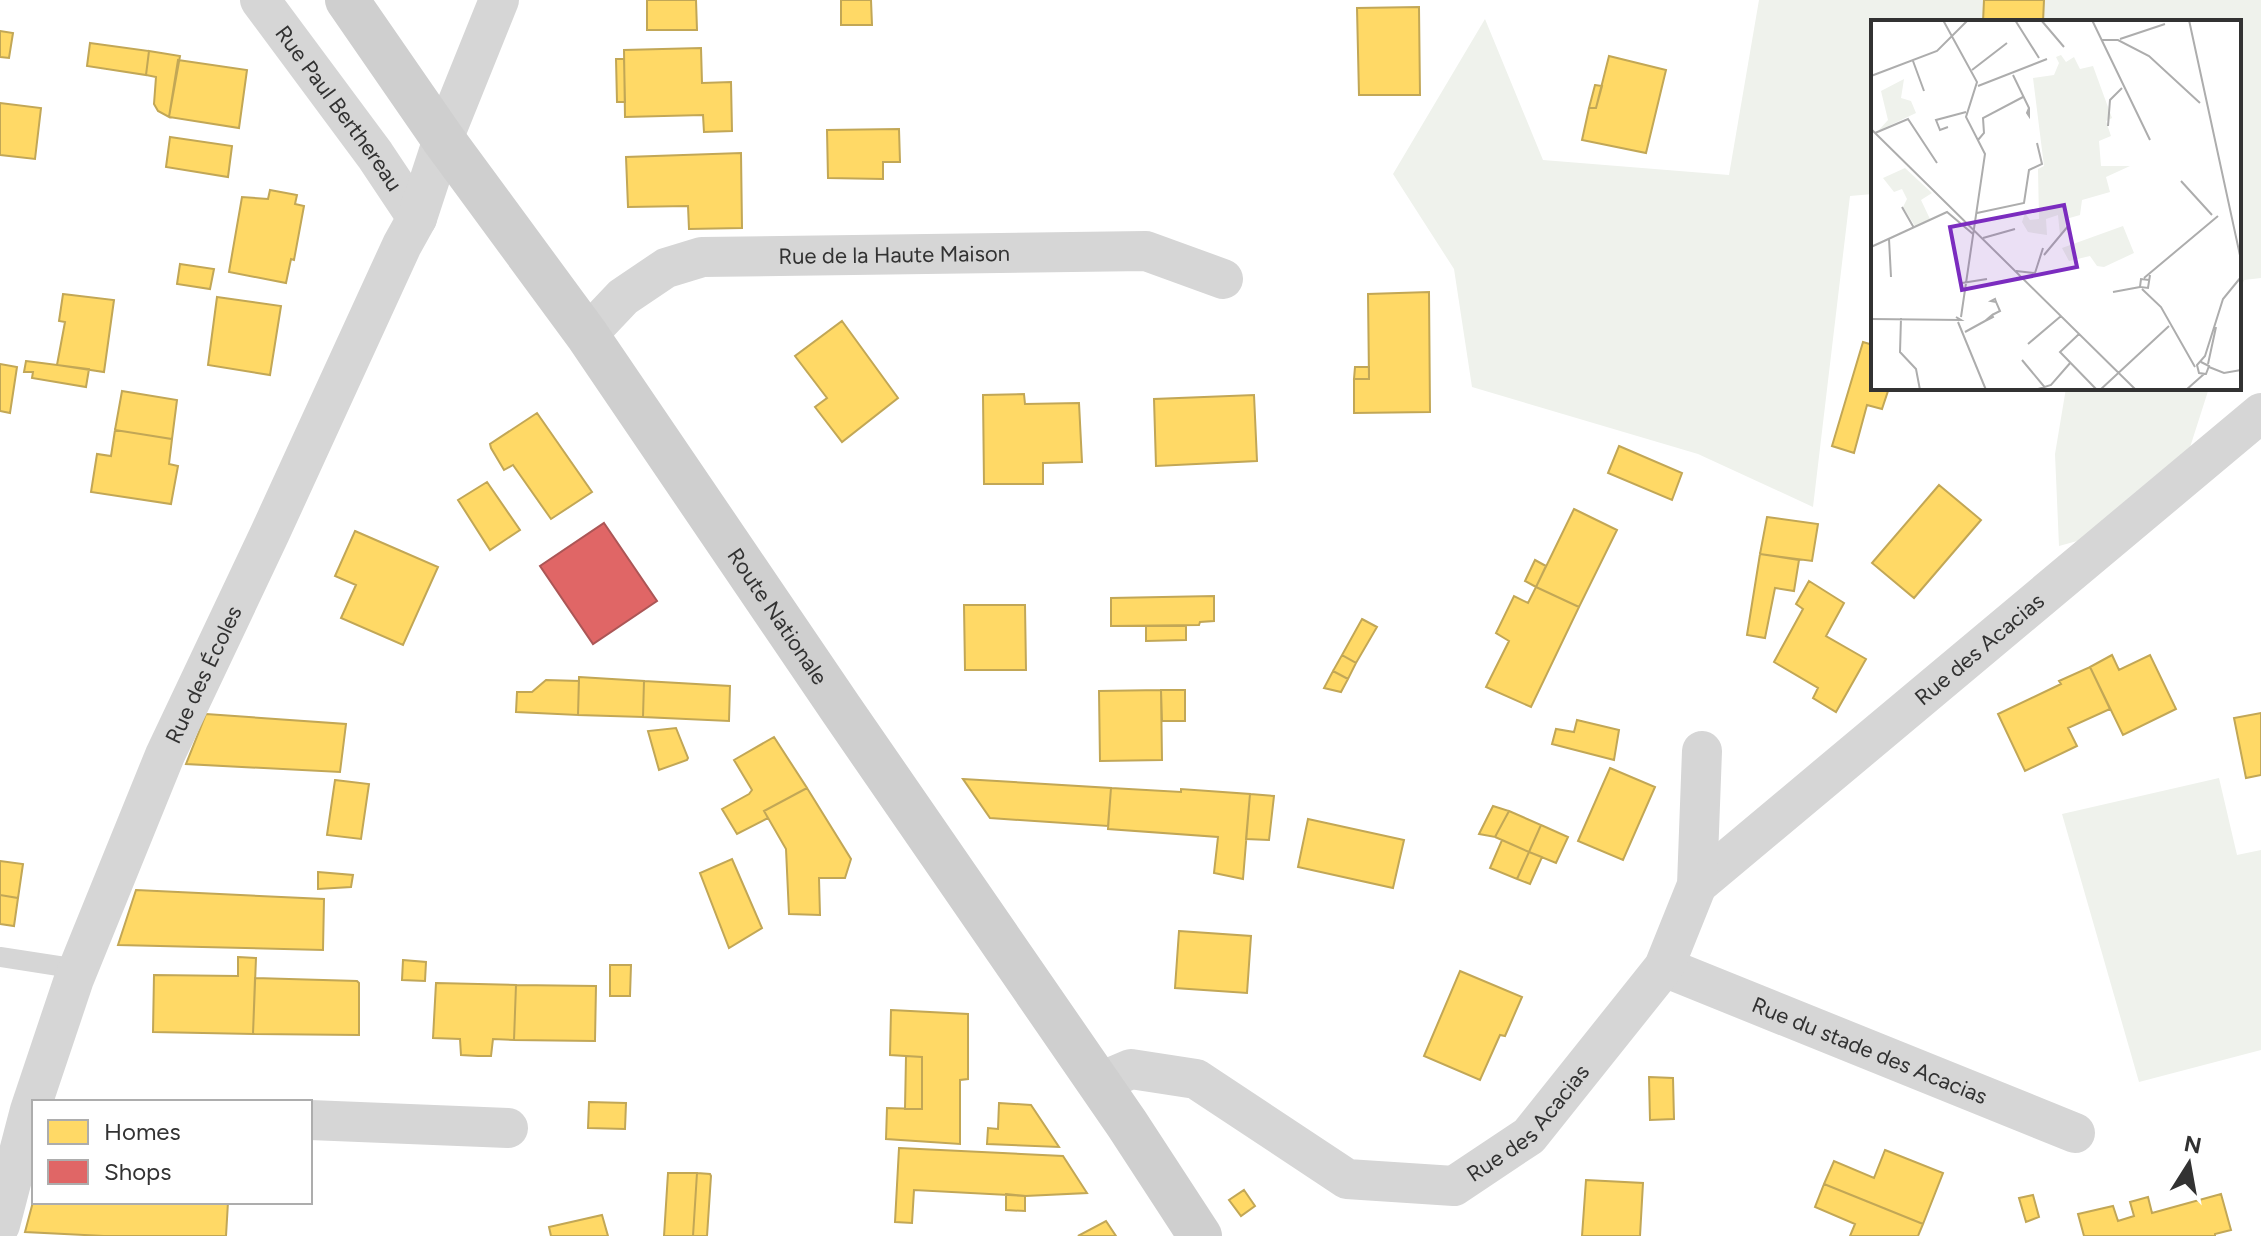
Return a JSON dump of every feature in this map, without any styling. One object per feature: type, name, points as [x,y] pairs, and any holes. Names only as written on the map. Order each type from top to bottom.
[{"type":"main road","name":"Route Nationale","points":[[347,0],[443,139],[587,335],[1158,1169],[1200,1236]]},
{"type":"street","name":"Rue Paul Berthereau","points":[[260,0],[375,155],[417,218]]},
{"type":"street","name":"Rue des Écoles","points":[[35,1100],[78,969],[165,755],[417,218],[443,139],[499,0]]},
{"type":"street","name":"Rue de la Haute Maison","points":[[587,335],[623,297],[666,268],[702,257],[1146,251],[1223,279]]},
{"type":"street","name":"Rue des Acacias","points":[[1697,885],[2261,413]]},
{"type":"street","name":"Rue des Acacias","points":[[1098,1083],[1131,1069],[1196,1079],[1347,1179],[1454,1186],[1529,1136],[1664,967],[1697,885],[1702,751]]},
{"type":"street","name":"Rue du stade des Acacias","points":[[1664,967],[2075,1133]]},
{"type":"street","name":"Rue des Écoles","points":[[0,1225],[32,1110]]},
{"type":"street","points":[[312,1120],[508,1128]]},
{"type":"lane","points":[[0,957],[78,969]]},
{"type":"shaded area","points":[[1759,0],[2261,0],[2261,278],[2244,280],[2241,288],[2241,20],[1871,20],[1871,194],[1850,196],[1813,507],[1698,454],[1472,387],[1454,269],[1393,174],[1485,19],[1543,160],[1729,175]]},
{"type":"shaded area","points":[[2066,390],[2208,390],[2168,516],[2059,546],[2055,454]]},
{"type":"shaded area","points":[[2219,778],[2237,855],[2261,850],[2261,1050],[2139,1082],[2062,814]]},
{"type":"building: Homes","points":[[647,0],[696,0],[697,30],[647,30]]},
{"type":"building: Homes","points":[[841,0],[871,0],[872,25],[841,25]]},
{"type":"building: Homes","points":[[1984,0],[2044,0],[2043,20],[1983,20]]},
{"type":"building: Homes","points":[[1419,7],[1420,95],[1359,95],[1357,8]]},
{"type":"building: Homes","points":[[0,31],[13,33],[9,58],[0,57]]},
{"type":"building: Homes","points":[[90,43],[149,51],[146,75],[87,66]]},
{"type":"building: Homes","points":[[701,48],[702,83],[731,82],[732,131],[704,132],[703,115],[625,117],[624,50]]},
{"type":"building: Homes","points":[[149,51],[180,56],[169,117],[158,111],[154,104],[156,77],[146,75]]},
{"type":"building: Homes","points":[[1609,56],[1666,70],[1646,153],[1582,140],[1589,108],[1596,108]]},
{"type":"building: Homes","points":[[616,59],[624,59],[625,102],[617,102]]},
{"type":"building: Homes","points":[[178,60],[247,70],[239,128],[169,117]]},
{"type":"building: Homes","points":[[1595,85],[1602,86],[1596,108],[1589,108]]},
{"type":"building: Homes","points":[[0,103],[41,108],[35,159],[0,155]]},
{"type":"building: Homes","points":[[899,129],[900,162],[883,162],[883,179],[828,178],[827,130]]},
{"type":"building: Homes","points":[[170,137],[232,146],[228,177],[166,167]]},
{"type":"building: Homes","points":[[741,153],[742,228],[689,229],[688,206],[628,207],[626,157]]},
{"type":"building: Homes","points":[[270,190],[297,195],[295,204],[304,206],[294,260],[291,259],[286,283],[229,272],[242,197],[268,199]]},
{"type":"building: Homes","points":[[180,264],[214,269],[210,289],[177,284]]},
{"type":"building: Homes","points":[[1429,292],[1430,412],[1354,413],[1354,379],[1369,379],[1368,294]]},
{"type":"building: Homes","points":[[63,294],[114,300],[104,372],[57,365],[65,322],[59,321]]},
{"type":"building: Homes","points":[[217,297],[281,306],[270,375],[208,365]]},
{"type":"building: Homes","points":[[842,321],[898,398],[842,442],[815,407],[827,398],[795,356]]},
{"type":"building: Homes","points":[[1863,342],[1871,344],[1871,390],[1888,390],[1882,409],[1867,405],[1854,453],[1832,446]]},
{"type":"building: Homes","points":[[26,361],[89,369],[86,387],[32,378],[33,372],[24,372]]},
{"type":"building: Homes","points":[[0,364],[17,367],[10,413],[0,411]]},
{"type":"building: Homes","points":[[1355,367],[1369,367],[1369,379],[1354,379]]},
{"type":"building: Homes","points":[[122,391],[177,400],[172,439],[115,430]]},
{"type":"building: Homes","points":[[1024,394],[1025,404],[1079,403],[1082,462],[1043,463],[1043,484],[984,484],[983,395]]},
{"type":"building: Homes","points":[[1254,395],[1257,461],[1156,466],[1154,399]]},
{"type":"building: Homes","points":[[537,413],[592,492],[551,519],[513,465],[504,470],[490,444]]},
{"type":"building: Homes","points":[[115,430],[172,439],[169,464],[178,466],[171,504],[91,492],[97,454],[111,456]]},
{"type":"building: Homes","points":[[1619,446],[1682,473],[1672,500],[1608,473]]},
{"type":"building: Homes","points":[[487,482],[520,530],[490,550],[458,500]]},
{"type":"building: Homes","points":[[1939,485],[1981,520],[1914,598],[1872,563]]},
{"type":"building: Homes","points":[[1574,509],[1617,530],[1579,607],[1536,587]]},
{"type":"building: Homes","points":[[1767,517],[1818,524],[1812,561],[1760,554]]},
{"type":"building: Homes","points":[[355,531],[438,567],[403,645],[341,618],[356,585],[335,576]]},
{"type":"building: Homes","points":[[1760,554],[1799,560],[1794,591],[1775,588],[1765,638],[1747,635]]},
{"type":"building: Homes","points":[[1535,560],[1546,566],[1536,587],[1525,581]]},
{"type":"building: Homes","points":[[1809,581],[1844,603],[1826,636],[1866,659],[1836,712],[1813,698],[1818,688],[1774,662],[1803,609],[1796,604]]},
{"type":"building: Homes","points":[[1536,587],[1579,607],[1531,707],[1486,687],[1509,641],[1496,633],[1514,596],[1528,603]]},
{"type":"building: Homes","points":[[1214,596],[1214,621],[1200,622],[1199,625],[1111,626],[1111,598]]},
{"type":"building: Homes","points":[[964,605],[1025,605],[1026,670],[965,670]]},
{"type":"building: Homes","points":[[1362,619],[1377,627],[1356,663],[1342,655]]},
{"type":"building: Homes","points":[[1146,626],[1186,626],[1186,640],[1146,641]]},
{"type":"building: Homes","points":[[1342,655],[1356,663],[1348,679],[1333,671]]},
{"type":"building: Homes","points":[[2112,655],[2119,670],[2150,655],[2176,709],[2123,735],[2090,667]]},
{"type":"building: Homes","points":[[2090,667],[2110,709],[2068,728],[2077,746],[2025,771],[1998,714]]},
{"type":"building: Homes","points":[[1333,671],[1348,679],[1341,692],[1324,688]]},
{"type":"building: Homes","points":[[579,677],[644,681],[643,717],[578,715]]},
{"type":"building: Homes","points":[[546,680],[579,681],[578,715],[516,712],[517,692],[532,692]]},
{"type":"building: Homes","points":[[644,681],[730,686],[729,721],[643,717]]},
{"type":"building: Homes","points":[[1161,690],[1185,690],[1185,721],[1162,721]]},
{"type":"building: Homes","points":[[1161,690],[1162,760],[1100,761],[1099,691]]},
{"type":"building: Homes","points":[[2261,713],[2261,775],[2246,778],[2234,718]]},
{"type":"building: Homes","points":[[206,714],[346,724],[340,772],[186,764]]},
{"type":"building: Homes","points":[[1577,720],[1619,730],[1614,760],[1552,744],[1556,729],[1574,732]]},
{"type":"building: Homes","points":[[676,728],[688,758],[659,770],[648,731]]},
{"type":"building: Homes","points":[[774,737],[807,788],[764,811],[768,818],[737,834],[722,809],[752,790],[734,760]]},
{"type":"building: Homes","points":[[1610,768],[1655,787],[1623,860],[1578,841]]},
{"type":"building: Homes","points":[[963,779],[1111,788],[1108,826],[990,818]]},
{"type":"building: Homes","points":[[335,780],[369,784],[361,839],[327,835]]},
{"type":"building: Homes","points":[[807,788],[851,859],[845,878],[819,878],[820,915],[789,914],[786,849],[764,811]]},
{"type":"building: Homes","points":[[1111,788],[1250,794],[1243,879],[1214,873],[1218,837],[1108,829]]},
{"type":"building: Homes","points":[[1250,794],[1274,796],[1269,840],[1246,839]]},
{"type":"building: Homes","points":[[1493,806],[1509,811],[1495,837],[1479,834]]},
{"type":"building: Homes","points":[[1509,811],[1541,825],[1529,852],[1495,837]]},
{"type":"building: Homes","points":[[1308,819],[1404,840],[1393,888],[1298,867]]},
{"type":"building: Homes","points":[[1541,825],[1568,837],[1556,863],[1529,852]]},
{"type":"building: Homes","points":[[1502,840],[1529,852],[1517,879],[1490,868]]},
{"type":"building: Homes","points":[[1529,852],[1542,857],[1530,884],[1517,879]]},
{"type":"building: Homes","points":[[732,859],[762,928],[729,948],[700,873]]},
{"type":"building: Homes","points":[[0,861],[23,864],[18,898],[0,895]]},
{"type":"building: Homes","points":[[318,872],[353,875],[351,887],[318,889]]},
{"type":"building: Homes","points":[[136,890],[324,899],[323,950],[118,945]]},
{"type":"building: Homes","points":[[0,895],[18,898],[14,926],[0,924]]},
{"type":"building: Homes","points":[[1179,931],[1251,936],[1247,993],[1175,988]]},
{"type":"building: Homes","points":[[238,957],[256,958],[253,1034],[153,1032],[154,975],[238,976]]},
{"type":"building: Homes","points":[[403,960],[426,962],[425,981],[402,980]]},
{"type":"building: Homes","points":[[610,965],[631,965],[630,996],[610,996]]},
{"type":"building: Homes","points":[[1460,971],[1522,997],[1505,1036],[1500,1035],[1480,1080],[1424,1056]]},
{"type":"building: Homes","points":[[255,978],[357,981],[359,1035],[253,1034]]},
{"type":"building: Homes","points":[[436,983],[516,985],[514,1040],[493,1039],[491,1056],[478,1056],[461,1055],[460,1039],[433,1038]]},
{"type":"building: Homes","points":[[516,985],[596,986],[595,1041],[514,1040]]},
{"type":"building: Homes","points":[[891,1010],[968,1014],[968,1079],[960,1080],[960,1144],[886,1139],[887,1108],[922,1109],[922,1057],[890,1055]]},
{"type":"building: Homes","points":[[906,1056],[922,1057],[922,1109],[905,1109]]},
{"type":"building: Homes","points":[[1649,1077],[1673,1078],[1674,1119],[1650,1120]]},
{"type":"building: Homes","points":[[589,1102],[626,1103],[625,1129],[588,1128]]},
{"type":"building: Homes","points":[[999,1103],[1031,1105],[1059,1147],[987,1144],[988,1128],[998,1129]]},
{"type":"building: Homes","points":[[899,1148],[1063,1156],[1087,1193],[1025,1196],[914,1190],[912,1223],[895,1222]]},
{"type":"building: Homes","points":[[1885,1150],[1943,1173],[1923,1224],[1824,1184],[1834,1161],[1874,1178]]},
{"type":"building: Homes","points":[[668,1173],[697,1173],[693,1236],[664,1236]]},
{"type":"building: Homes","points":[[697,1173],[711,1176],[707,1236],[693,1236]]},
{"type":"building: Homes","points":[[1586,1180],[1643,1183],[1640,1236],[1582,1236]]},
{"type":"building: Homes","points":[[1824,1184],[1923,1224],[1918,1236],[1850,1236],[1855,1224],[1815,1207]]},
{"type":"building: Homes","points":[[1244,1190],[1255,1206],[1241,1216],[1229,1200]]},
{"type":"building: Homes","points":[[1006,1194],[1025,1196],[1025,1211],[1006,1210]]},
{"type":"building: Homes","points":[[2221,1194],[2231,1230],[2215,1236],[2084,1236],[2078,1214],[2113,1206],[2118,1221],[2134,1216],[2130,1202],[2148,1197],[2152,1213]]},
{"type":"building: Homes","points":[[2033,1195],[2039,1217],[2026,1222],[2019,1198]]},
{"type":"building: Homes","points":[[32,1204],[228,1204],[226,1236],[104,1236],[25,1232]]},
{"type":"building: Homes","points":[[602,1215],[608,1236],[551,1236],[549,1227]]},
{"type":"building: Homes","points":[[1106,1221],[1116,1236],[1078,1236]]},
{"type":"building: Shops","points":[[604,523],[657,601],[593,644],[540,566]]}]
